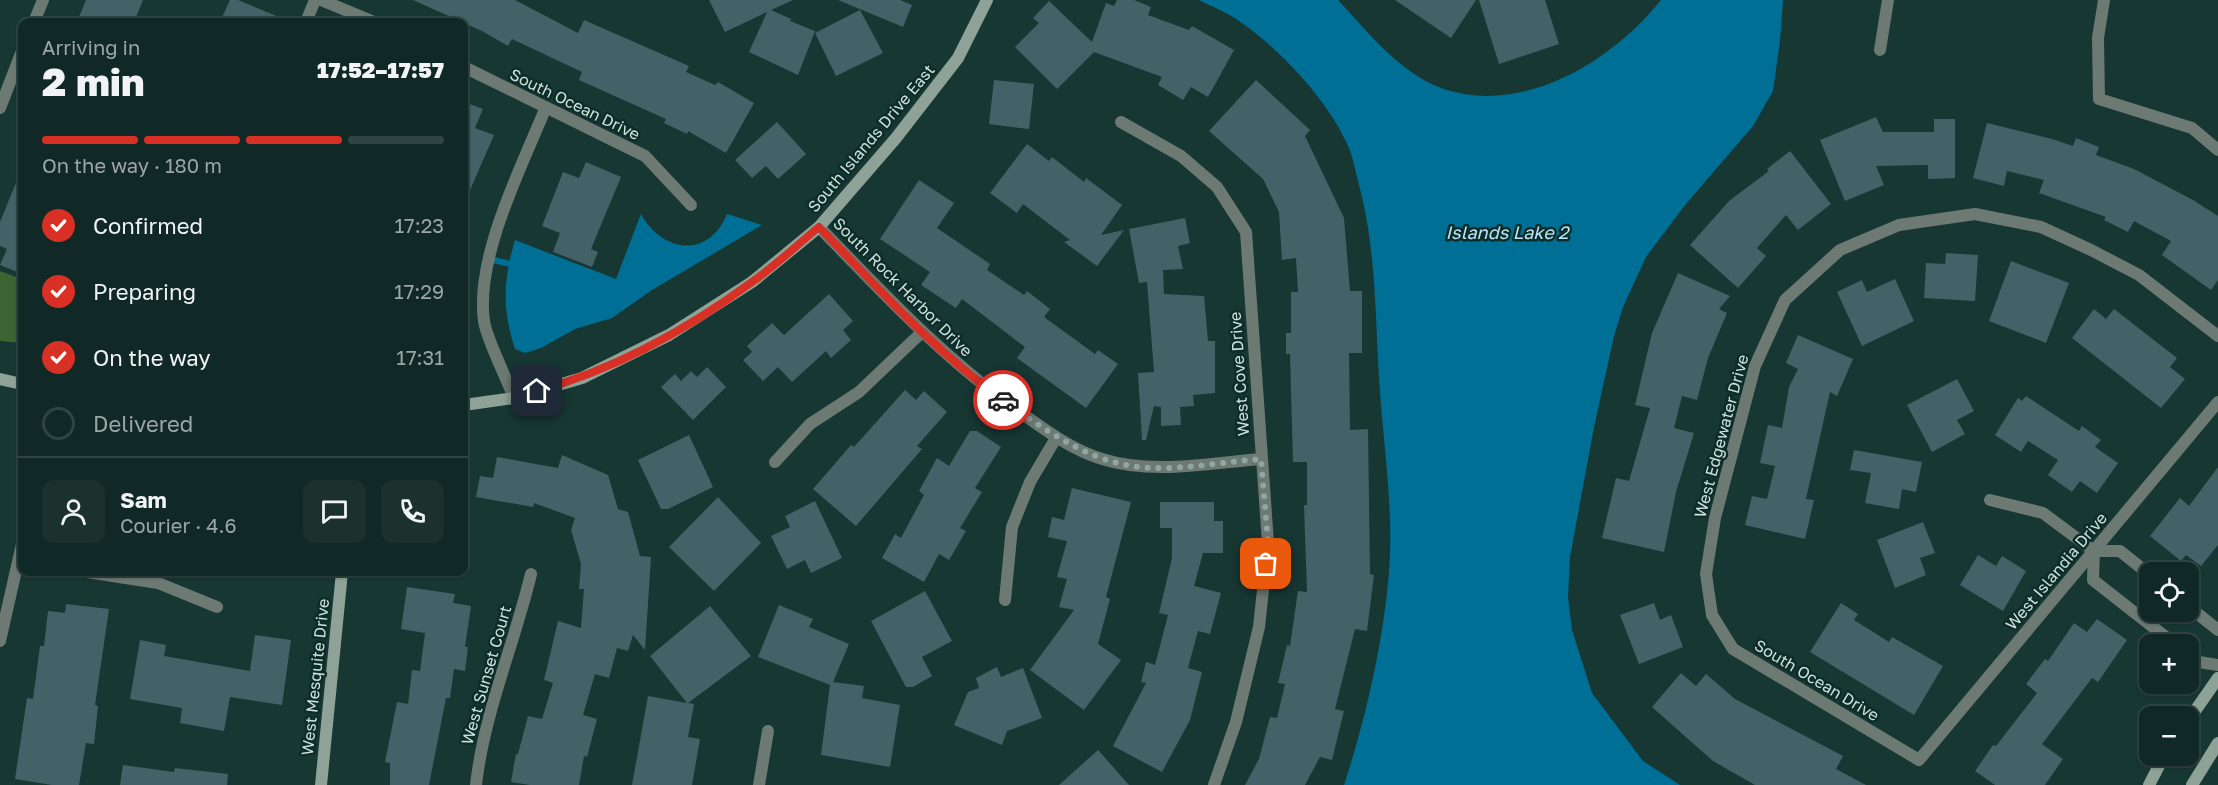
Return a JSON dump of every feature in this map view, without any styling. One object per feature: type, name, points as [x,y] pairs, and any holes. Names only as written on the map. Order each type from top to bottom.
[{"type":"street","points":[[36,18],[43,0]]},
{"type":"street","points":[[308,18],[315,0]]},
{"type":"street","points":[[321,0],[364,18]]},
{"type":"street","name":"South Islands Drive East","points":[[468,404],[514,398],[582,378],[669,335],[752,282],[819,227],[896,138],[958,58],[987,0]]},
{"type":"street","points":[[1880,50],[1888,0]]},
{"type":"street","points":[[2103,0],[2098,38],[2099,99],[2192,128],[2218,150]]},
{"type":"street","points":[[0,108],[18,61]]},
{"type":"street","name":"South Ocean Drive","points":[[468,69],[645,156],[691,205]]},
{"type":"street","points":[[514,398],[484,322],[485,270],[501,219],[546,107]]},
{"type":"street","name":"West Cove Drive","points":[[1121,122],[1181,156],[1217,187],[1246,232],[1268,543],[1259,627],[1236,722],[1214,785]]},
{"type":"street","name":"West Edgewater Drive","points":[[1712,615],[1706,574],[1715,518],[1755,366],[1785,300],[1840,250],[1899,225],[1975,214],[2041,227],[2139,275],[2218,336]]},
{"type":"street","name":"South Rock Harbor Drive","points":[[819,227],[921,333],[975,381],[1056,438],[1102,459],[1150,468],[1261,459]]},
{"type":"street","points":[[776,462],[810,424],[859,392],[921,333]]},
{"type":"street","points":[[0,379],[18,383]]},
{"type":"street","name":"West Islandia Drive","points":[[1919,760],[2218,402]]},
{"type":"street","points":[[1005,600],[1012,527],[1030,482],[1056,438]]},
{"type":"street","points":[[1990,500],[2043,513],[2094,551],[2120,551],[2139,566]]},
{"type":"street","points":[[2094,551],[2093,580],[2162,634]]},
{"type":"street","points":[[0,641],[18,572]]},
{"type":"street","name":"West Sunset Court","points":[[476,785],[480,749],[518,627],[531,574]]},
{"type":"street","points":[[113,576],[158,583],[217,607]]},
{"type":"street","name":"West Mesquite Drive","points":[[321,785],[342,576]]},
{"type":"street","name":"South Ocean Drive","points":[[1712,615],[1733,649],[1919,760]]},
{"type":"street","points":[[2199,615],[2218,630]]},
{"type":"street","points":[[2199,662],[2218,665]]},
{"type":"street","points":[[2198,706],[2218,678]]},
{"type":"street","points":[[759,785],[768,731]]},
{"type":"street","points":[[2192,785],[2218,743]]},
{"type":"street","points":[[2149,785],[2159,766]]},
{"type":"green space","points":[[0,271],[18,278],[18,343],[0,341]]},
{"type":"water","name":"Islands Lake 2","points":[[1199,0],[1338,0],[1398,62],[1426,81],[1441,88],[1472,95],[1503,95],[1534,89],[1563,78],[1591,62],[1617,44],[1661,0],[1783,0],[1773,91],[1753,126],[1685,205],[1646,257],[1623,307],[1614,336],[1594,427],[1570,557],[1568,597],[1572,630],[1592,693],[1643,761],[1680,785],[1344,785],[1366,707],[1378,653],[1389,573],[1390,548],[1389,499],[1374,279],[1364,205],[1348,146],[1329,111],[1316,94],[1286,61],[1254,32],[1230,15]]},
{"type":"water","points":[[641,214],[650,227],[661,236],[672,243],[685,246],[708,239],[719,229],[727,214],[762,225],[652,290],[612,318],[575,329],[541,348],[525,353],[515,349],[506,308],[506,282],[515,240],[616,279]]},
{"type":"building","points":[[86,0],[143,0],[136,18],[79,18]]},
{"type":"building","points":[[230,0],[238,0],[281,18],[222,18]]},
{"type":"building","points":[[413,0],[515,0],[578,33],[584,20],[689,66],[686,72],[715,85],[718,82],[754,103],[726,153],[688,131],[687,134],[664,123],[666,119],[579,80],[582,72],[512,39],[508,46],[468,25],[468,18],[453,18]]},
{"type":"building","points":[[709,0],[793,0],[771,10],[815,31],[798,75],[749,52],[767,12],[725,32]]},
{"type":"building","points":[[838,0],[900,0],[912,5],[903,27]]},
{"type":"building","points":[[1117,0],[1134,0],[1151,7],[1148,15],[1189,30],[1192,26],[1234,50],[1208,97],[1191,87],[1183,100],[1158,85],[1162,77],[1094,52],[1057,89],[1015,47],[1039,23],[1033,18],[1049,1],[1092,42],[1106,3],[1114,6]]},
{"type":"building","points":[[1395,0],[1476,0],[1451,38]]},
{"type":"building","points":[[1479,0],[1545,0],[1559,44],[1499,64]]},
{"type":"building","points":[[860,10],[883,53],[836,76],[815,33]]},
{"type":"building","points":[[994,80],[1034,84],[1029,129],[989,124]]},
{"type":"building","points":[[1256,80],[1310,130],[1305,136],[1344,218],[1350,291],[1362,291],[1362,353],[1349,353],[1350,430],[1368,429],[1370,574],[1374,575],[1367,631],[1355,629],[1335,709],[1344,711],[1332,760],[1320,757],[1305,785],[1245,785],[1259,759],[1270,717],[1277,718],[1285,684],[1278,683],[1287,645],[1290,646],[1298,591],[1307,592],[1304,505],[1307,505],[1307,462],[1293,462],[1290,354],[1286,354],[1286,333],[1291,333],[1291,292],[1298,292],[1296,258],[1282,260],[1279,212],[1263,179],[1209,131]]},
{"type":"building","points":[[468,103],[483,109],[475,128],[494,135],[468,195]]},
{"type":"building","points":[[1876,117],[1883,132],[1934,132],[1934,119],[1955,119],[1955,178],[1928,179],[1928,165],[1876,166],[1884,185],[1845,201],[1820,140]]},
{"type":"building","points":[[777,122],[806,154],[778,179],[766,166],[752,178],[735,160]]},
{"type":"building","points":[[1987,123],[2073,146],[2076,138],[2099,147],[2096,155],[2134,169],[2218,216],[2218,280],[2211,290],[2162,255],[2171,241],[2134,221],[2128,232],[2104,220],[2106,217],[2039,193],[2044,180],[2007,171],[2004,186],[1973,178]]},
{"type":"building","points":[[1027,144],[1049,161],[1052,157],[1084,182],[1086,178],[1122,205],[1101,235],[1124,230],[1097,266],[1064,242],[1070,240],[1023,204],[1017,213],[990,193]]},
{"type":"building","points":[[1790,151],[1831,204],[1798,230],[1786,215],[1757,248],[1766,256],[1738,288],[1690,245],[1729,201],[1769,171],[1767,169]]},
{"type":"building","points":[[586,162],[621,177],[591,249],[598,252],[592,267],[553,252],[560,233],[542,226],[563,172],[579,178]]},
{"type":"building","points":[[18,178],[18,272],[0,265],[7,249],[0,246],[0,222]]},
{"type":"building","points":[[919,180],[954,203],[937,228],[990,264],[987,270],[1024,295],[1027,291],[1050,309],[1044,317],[1095,354],[1098,350],[1118,364],[1086,408],[1017,358],[1025,347],[962,299],[956,308],[921,285],[930,272],[880,239]]},
{"type":"building","points":[[1185,218],[1190,243],[1178,246],[1183,269],[1163,270],[1164,294],[1204,296],[1208,341],[1215,341],[1215,393],[1193,395],[1194,406],[1180,407],[1181,425],[1161,426],[1161,407],[1154,406],[1146,440],[1142,440],[1138,373],[1154,372],[1147,282],[1139,283],[1129,229]]},
{"type":"building","points":[[1946,253],[1978,255],[1975,301],[1924,298],[1926,263],[1945,264]]},
{"type":"building","points":[[2011,261],[2069,283],[2046,343],[1989,321]]},
{"type":"building","points":[[1678,273],[1730,296],[1719,309],[1727,313],[1708,358],[1697,400],[1682,396],[1674,428],[1694,433],[1676,492],[1664,552],[1602,538],[1616,478],[1629,481],[1650,408],[1635,405],[1652,333]]},
{"type":"building","points":[[1895,279],[1914,321],[1862,346],[1837,292],[1862,280],[1867,292]]},
{"type":"building","points":[[829,294],[853,321],[843,330],[851,340],[831,358],[826,351],[792,382],[778,367],[763,381],[743,360],[752,352],[747,346],[772,323],[784,335]]},
{"type":"building","points":[[2094,309],[2106,319],[2114,309],[2177,358],[2170,367],[2185,379],[2161,408],[2072,338]]},
{"type":"building","points":[[1798,335],[1853,359],[1837,396],[1830,392],[1806,499],[1814,500],[1805,539],[1745,525],[1752,496],[1767,499],[1775,466],[1760,463],[1768,425],[1782,428],[1789,387],[1798,369],[1786,363]]},
{"type":"building","points":[[707,367],[726,387],[693,420],[661,387],[675,374],[681,381],[691,371],[697,377]]},
{"type":"building","points":[[1957,379],[1974,411],[1957,420],[1965,434],[1932,452],[1907,405]]},
{"type":"building","points":[[905,390],[916,400],[924,391],[947,412],[917,446],[922,449],[856,526],[813,489],[851,445],[854,447]]},
{"type":"building","points":[[2026,396],[2079,431],[2082,426],[2101,440],[2095,447],[2118,463],[2097,493],[2080,481],[2072,492],[2048,475],[2058,460],[2028,441],[2021,452],[1995,435],[2018,398],[2022,401]]},
{"type":"building","points":[[970,431],[977,431],[1001,447],[975,488],[982,492],[960,528],[966,531],[949,560],[939,554],[924,582],[882,558],[895,534],[901,538],[924,495],[919,491],[937,458],[949,466]]},
{"type":"building","points":[[689,435],[713,487],[668,509],[661,509],[638,460]]},
{"type":"building","points":[[1854,450],[1922,462],[1916,492],[1902,489],[1899,509],[1865,503],[1871,473],[1850,470]]},
{"type":"building","points":[[562,455],[608,475],[618,509],[628,512],[640,556],[651,557],[645,650],[633,635],[628,651],[617,648],[609,678],[595,674],[583,715],[597,719],[587,757],[584,756],[579,785],[530,785],[511,782],[516,754],[518,754],[528,716],[542,719],[553,683],[544,680],[558,621],[581,628],[584,589],[579,589],[581,564],[571,530],[575,518],[534,503],[533,507],[476,497],[480,476],[493,478],[497,457],[558,468]]},
{"type":"building","points":[[2218,467],[2218,545],[2201,566],[2199,562],[2186,555],[2181,561],[2150,536],[2180,498],[2189,506]]},
{"type":"building","points":[[1072,488],[1131,502],[1106,597],[1110,599],[1098,644],[1121,660],[1084,710],[1030,670],[1074,610],[1059,607],[1067,579],[1057,577],[1067,541],[1048,537],[1052,517],[1064,520]]},
{"type":"building","points":[[718,497],[761,543],[714,591],[669,547]]},
{"type":"building","points":[[815,501],[842,558],[811,573],[805,560],[787,569],[771,536],[790,527],[785,516]]},
{"type":"building","points":[[1160,502],[1214,502],[1214,521],[1223,521],[1223,553],[1203,553],[1194,586],[1221,593],[1210,634],[1198,631],[1188,668],[1202,672],[1190,720],[1162,772],[1113,746],[1146,683],[1141,682],[1146,662],[1155,665],[1168,615],[1159,613],[1172,558],[1172,528],[1160,528]]},
{"type":"building","points":[[1923,522],[1935,553],[1920,558],[1926,575],[1895,588],[1877,540]]},
{"type":"building","points":[[1978,555],[1996,566],[2002,556],[2026,571],[2003,611],[1960,585]]},
{"type":"building","points":[[407,587],[455,594],[453,603],[471,606],[465,647],[468,647],[465,671],[454,669],[450,698],[446,698],[429,785],[390,785],[390,763],[385,762],[397,702],[408,704],[412,670],[420,671],[425,633],[401,629]]},
{"type":"building","points":[[925,591],[952,641],[922,657],[932,676],[913,687],[906,687],[871,621]]},
{"type":"building","points":[[1654,603],[1660,620],[1671,615],[1683,647],[1639,664],[1620,615]]},
{"type":"building","points":[[1841,603],[1858,614],[1854,620],[1889,642],[1892,637],[1943,666],[1914,715],[1810,652]]},
{"type":"building","points":[[66,604],[109,609],[95,705],[98,706],[94,744],[86,743],[79,785],[52,785],[15,779],[27,698],[33,699],[40,646],[44,646],[48,611],[65,613]]},
{"type":"building","points":[[779,605],[813,619],[809,627],[849,644],[833,682],[864,686],[862,698],[900,705],[890,767],[821,755],[830,685],[758,657]]},
{"type":"building","points":[[710,606],[751,656],[688,703],[694,704],[688,737],[700,739],[692,785],[632,785],[648,696],[687,703],[650,656]]},
{"type":"building","points":[[2097,619],[2127,640],[2098,682],[2092,678],[2042,744],[2063,759],[2045,785],[1995,785],[1975,771],[1993,745],[1996,746],[2037,693],[2026,684],[2045,659],[2048,661],[2074,623],[2087,632]]},
{"type":"building","points":[[255,635],[291,640],[282,705],[230,697],[224,731],[180,723],[182,708],[130,699],[140,640],[166,645],[164,656],[250,671]]},
{"type":"building","points":[[997,667],[1001,677],[1023,668],[1042,718],[1007,731],[1002,745],[954,725],[968,692],[979,688],[976,678]]},
{"type":"building","points":[[1681,673],[1696,686],[1706,674],[1735,699],[1843,756],[1836,769],[1866,785],[1755,785],[1713,761],[1652,707]]},
{"type":"building","points":[[1098,750],[1129,785],[1059,785]]},
{"type":"building","points":[[123,765],[174,772],[175,768],[228,774],[227,785],[120,785]]},
{"type":"waterway","points":[[489,259],[515,265]]},
{"type":"way so far","points":[[1003,400],[1056,438],[1102,459],[1150,468],[1261,459],[1268,543],[1266,564]]},
{"type":"route","points":[[537,391],[582,378],[669,335],[752,282],[819,227],[921,333],[975,381],[1003,400]]}]
